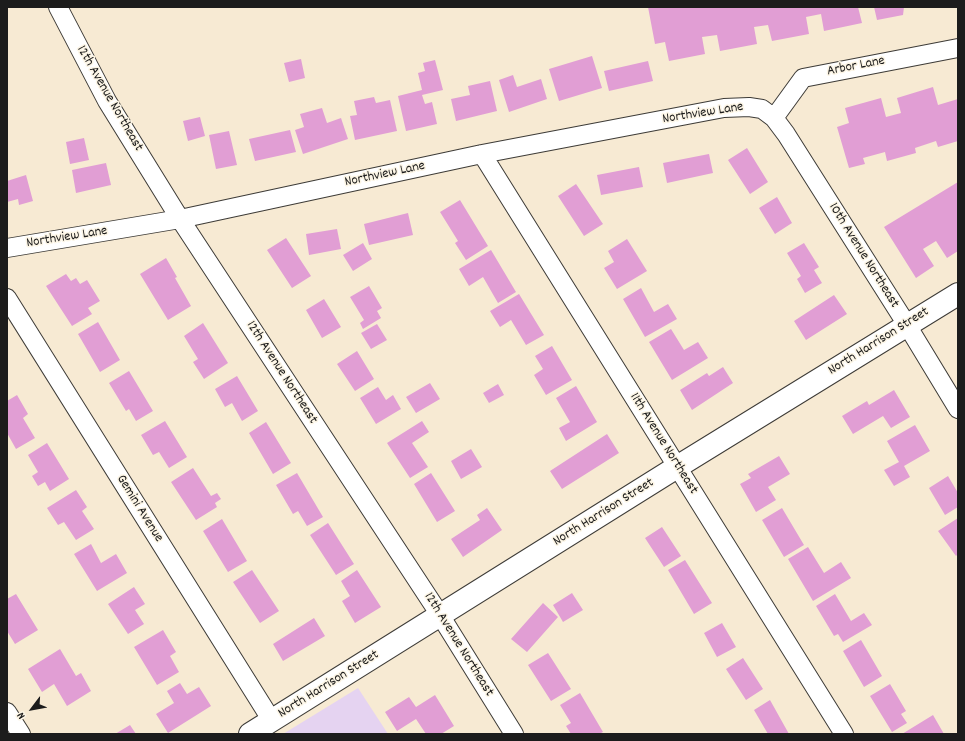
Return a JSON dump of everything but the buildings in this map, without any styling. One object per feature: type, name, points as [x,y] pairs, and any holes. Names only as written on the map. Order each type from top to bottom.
[{"type":"street","name":"12th Avenue Northeast","points":[[58,7],[107,101],[180,219],[440,615],[514,734]]},
{"type":"street","name":"Arbor Lane","points":[[768,114],[803,78],[958,48]]},
{"type":"street","name":"Northview Lane","points":[[7,248],[180,219],[482,154],[724,108],[749,106],[768,114]]},
{"type":"street","name":"10th Avenue Northeast","points":[[768,114],[786,134],[907,325],[958,409]]},
{"type":"street","name":"11th Avenue Northeast","points":[[482,154],[844,734]]},
{"type":"street","name":"North Harrison Street","points":[[250,734],[677,467],[958,294]]},
{"type":"street","name":"Gemini Avenue","points":[[7,298],[272,721]]},
{"type":"street","points":[[7,712],[21,734]]},
{"type":"shaded area","points":[[358,688],[388,734],[283,734]]}]
